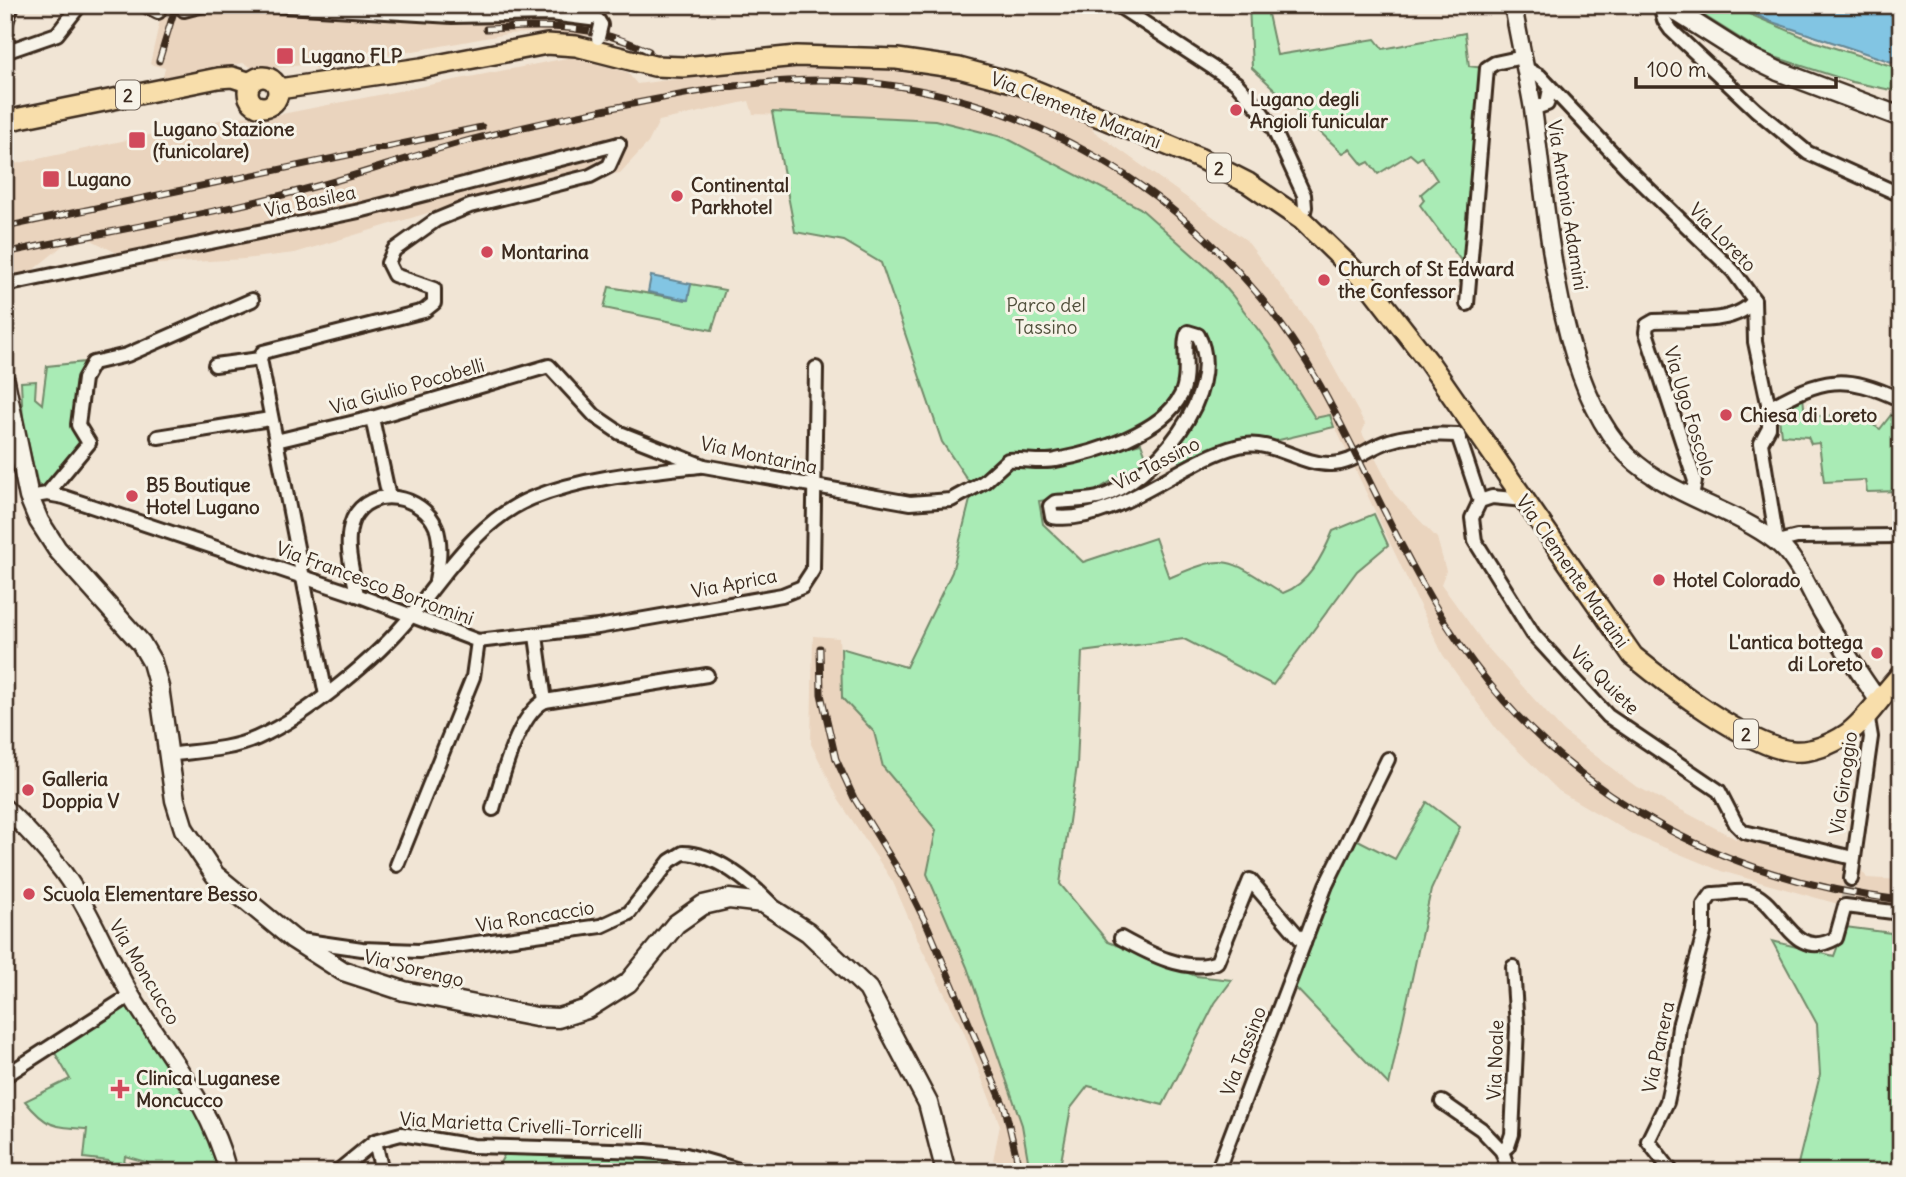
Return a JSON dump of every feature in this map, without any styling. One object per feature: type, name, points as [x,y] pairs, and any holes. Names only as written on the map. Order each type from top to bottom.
[{"type":"main road","points":[[1666,5],[1756,61],[1901,117]]},
{"type":"main road","name":"Via Clemente Maraini","points":[[5,121],[232,77],[251,83],[250,99],[260,107],[276,102],[279,89],[421,68],[533,45],[562,44],[598,38],[654,66],[846,55],[960,68],[1019,85],[1199,158],[1248,183],[1302,220],[1369,285],[1465,430],[1524,500],[1633,656],[1754,740],[1775,748],[1809,750],[1839,738],[1872,707],[1901,674]]},
{"type":"main road","name":"Via Sorengo","points":[[5,381],[29,497],[39,522],[57,549],[141,643],[152,662],[159,687],[175,800],[184,829],[215,875],[293,939],[342,971],[404,991],[536,1017],[558,1018],[587,1009],[628,983],[676,924],[703,905],[740,898],[763,903],[777,909],[818,941],[868,989],[928,1103],[946,1172]]},
{"type":"street","points":[[5,25],[12,5]]},
{"type":"street","points":[[5,52],[57,34],[80,5]]},
{"type":"street","points":[[145,5],[158,12]]},
{"type":"street","points":[[184,10],[203,5]]},
{"type":"street","points":[[269,5],[452,16],[551,14],[598,20],[598,38]]},
{"type":"street","points":[[452,16],[456,8],[464,5]]},
{"type":"street","points":[[1117,5],[1236,83],[1260,110],[1274,130],[1304,195],[1306,207],[1302,220]]},
{"type":"street","name":"Via Antonio Adamini","points":[[1513,5],[1532,109],[1549,245],[1581,369],[1600,416],[1618,445],[1649,474],[1777,542],[1795,563],[1853,664],[1872,707]]},
{"type":"street","points":[[1660,5],[1664,20],[1671,30],[1756,110],[1808,153],[1901,195]]},
{"type":"street","points":[[1467,304],[1487,68],[1495,63],[1524,63]]},
{"type":"street","name":"Via Loreto","points":[[1524,63],[1733,271],[1754,300],[1755,342],[1769,408],[1769,428],[1761,443],[1777,542]]},
{"type":"street","points":[[1532,109],[1548,104],[1550,89]]},
{"type":"street","name":"Via Basilea","points":[[5,285],[368,209],[619,144],[609,166],[590,176],[470,206],[436,220],[394,250],[388,263],[394,275],[434,289],[434,303],[412,316],[263,352],[260,359]]},
{"type":"street","points":[[47,494],[89,443],[78,425],[84,379],[93,363],[127,355],[252,300]]},
{"type":"street","name":"Via Ugo Foscolo","points":[[1692,496],[1695,481],[1646,332],[1647,325],[1654,321],[1732,315],[1746,311],[1754,300]]},
{"type":"street","name":"Via Tassino","points":[[951,500],[984,482],[1008,460],[1054,461],[1133,436],[1162,419],[1181,395],[1188,371],[1185,338],[1188,332],[1198,335],[1204,352],[1200,395],[1191,417],[1169,445],[1120,486],[1099,498],[1055,502],[1050,506],[1052,517],[1113,508],[1183,469],[1242,445],[1262,444],[1328,464],[1351,461],[1390,440],[1465,430]]},
{"type":"street","points":[[5,338],[5,350]]},
{"type":"street","points":[[215,365],[260,359],[326,695]]},
{"type":"street","name":"Via Giulio Pocobelli","points":[[276,441],[372,418],[549,366]]},
{"type":"street","name":"Via Montarina","points":[[549,366],[595,416],[620,433],[704,466],[910,503],[951,500]]},
{"type":"street","name":"Via Aprica","points":[[478,641],[536,636],[782,595],[802,587],[813,570],[816,368]]},
{"type":"street","points":[[1769,408],[1802,390],[1841,381],[1859,382],[1901,400]]},
{"type":"street","points":[[372,418],[388,497]]},
{"type":"street","points":[[158,437],[270,419]]},
{"type":"street","name":"Via Clemente Maraini","points":[[1465,430],[1480,501]]},
{"type":"street","points":[[168,755],[257,738],[326,695],[410,617],[436,581],[487,527],[531,498],[637,473],[704,466]]},
{"type":"street","name":"Via Francesco Borromini","points":[[29,497],[47,494],[64,497],[357,594],[410,617],[478,641],[473,677],[397,866]]},
{"type":"street","points":[[357,594],[349,538],[354,518],[367,503],[388,497],[400,497],[412,502],[425,512],[435,527],[441,553],[436,581]]},
{"type":"street","points":[[1480,501],[1492,497],[1524,500]]},
{"type":"street","name":"Via Quiete","points":[[1480,501],[1472,518],[1472,528],[1475,541],[1498,582],[1533,634],[1608,716],[1719,791],[1736,824],[1744,832],[1853,858]]},
{"type":"street","points":[[1777,542],[1797,537],[1901,536]]},
{"type":"street","points":[[536,636],[545,701]]},
{"type":"street","points":[[493,809],[528,715],[536,706],[545,701],[707,675]]},
{"type":"street","name":"Via Giroggio","points":[[1853,858],[1871,737],[1872,707]]},
{"type":"street","name":"Via Tassino","points":[[1217,1172],[1326,885],[1388,759]]},
{"type":"street","name":"Via Moncucco","points":[[5,808],[23,823],[64,873],[131,995],[188,1080],[222,1147],[228,1172]]},
{"type":"street","name":"Via Roncaccio","points":[[293,939],[362,949],[419,951],[600,926],[629,913],[670,861],[683,853],[707,858],[753,886],[777,909]]},
{"type":"street","points":[[1850,879],[1853,858]]},
{"type":"street","points":[[1121,938],[1167,959],[1204,967],[1217,962],[1250,880],[1304,943]]},
{"type":"street","name":"Via Panera","points":[[1672,1172],[1648,1141],[1667,1102],[1675,1065],[1679,1026],[1704,933],[1704,905],[1712,894],[1747,892],[1765,902],[1790,931],[1809,944],[1823,946],[1836,938],[1845,906],[1901,913]]},
{"type":"street","name":"Via Noale","points":[[1502,1151],[1508,1146],[1512,1134],[1517,1027],[1513,967]]},
{"type":"street","points":[[5,1076],[131,995]]},
{"type":"street","name":"Via Noale","points":[[1442,1102],[1481,1129],[1502,1151],[1508,1172]]},
{"type":"street","name":"Via Marietta Crivelli-Torricelli","points":[[375,1141],[401,1134],[472,1146],[646,1151],[686,1155],[746,1172]]},
{"type":"street","points":[[337,1172],[375,1141],[382,1172]]},
{"type":"shaded area","points":[[247,8],[364,20],[459,25],[553,21],[592,26],[589,36],[550,32],[507,34],[315,69],[312,64],[257,70],[243,63],[163,77],[165,68],[150,64],[161,15]]},
{"type":"shaded area","points":[[572,57],[627,72],[637,84],[778,66],[847,64],[900,68],[949,75],[1021,96],[1095,123],[1092,130],[1246,240],[1308,321],[1365,424],[1362,433],[1394,494],[1437,538],[1446,571],[1441,584],[1485,645],[1563,731],[1634,785],[1736,839],[1755,834],[1853,858],[1867,878],[1901,880],[1901,913],[1845,906],[1721,871],[1634,835],[1559,791],[1497,730],[1443,655],[1330,416],[1315,418],[1269,344],[1232,295],[1212,272],[1140,208],[1006,138],[935,120],[753,114],[749,101],[659,121],[648,143],[620,173],[504,190],[295,253],[140,265],[78,233],[5,293],[5,166],[234,117],[282,114]]},
{"type":"shaded area","points":[[813,636],[839,638],[842,698],[874,732],[883,767],[936,830],[927,874],[967,967],[1022,1126],[1030,1172],[1002,1172],[1000,1161],[993,1160],[1000,1125],[963,1030],[922,949],[893,882],[840,802],[811,744]]},
{"type":"green space","points":[[1249,5],[1266,5],[1277,55],[1375,39],[1383,49],[1465,33],[1469,66],[1484,68],[1464,290],[1457,276],[1462,270],[1462,262],[1420,205],[1424,200],[1421,194],[1437,180],[1422,157],[1417,160],[1410,154],[1378,174],[1369,162],[1363,165],[1350,149],[1343,153],[1336,147],[1252,68]]},
{"type":"green space","points":[[1687,5],[1728,5],[1813,41],[1901,69],[1901,92],[1852,82],[1765,54]]},
{"type":"green space","name":"Parco del Tassino","points":[[772,112],[935,120],[1006,138],[1140,208],[1212,272],[1232,295],[1269,344],[1315,418],[1330,415],[1334,427],[1262,444],[1183,469],[1169,445],[1191,417],[1204,352],[1188,332],[1188,371],[1162,419],[1076,459],[1141,443],[1147,459],[1092,493],[1039,501],[1043,524],[1083,562],[1155,538],[1169,578],[1205,564],[1229,563],[1283,593],[1308,576],[1320,559],[1333,531],[1374,514],[1388,545],[1357,571],[1273,685],[1184,639],[1082,652],[1077,766],[1060,884],[1108,942],[1196,976],[1232,980],[1215,1003],[1163,1105],[1088,1086],[1071,1108],[1059,1172],[1030,1172],[1022,1125],[967,967],[927,874],[936,830],[883,767],[874,732],[842,698],[841,648],[906,667],[952,572],[973,488],[942,442],[881,263],[844,241],[795,232]]},
{"type":"green space","points":[[691,284],[725,290],[712,330],[604,308],[609,287],[687,300]]},
{"type":"green space","points":[[86,362],[74,433],[84,442],[45,486],[38,485],[23,422],[21,382],[36,381],[35,398],[42,404],[47,366]]},
{"type":"green space","points":[[1803,396],[1805,417],[1854,414],[1880,429],[1898,406],[1901,407],[1901,491],[1867,492],[1865,480],[1824,482],[1819,443],[1811,444],[1808,437],[1781,435],[1778,409]]},
{"type":"green space","points":[[1427,802],[1460,827],[1431,890],[1389,1085],[1292,984],[1352,837],[1395,859]]},
{"type":"green space","points":[[1845,927],[1891,933],[1901,987],[1901,1172],[1796,1172],[1820,1075],[1817,1024],[1772,941],[1834,956]]},
{"type":"green space","name":"Clinica Luganese Moncucco","points":[[131,995],[188,1080],[228,1172],[154,1172],[146,1162],[125,1156],[123,1172],[111,1172],[109,1161],[84,1158],[87,1129],[45,1121],[25,1101],[70,1079],[51,1046]]},
{"type":"green space","points":[[508,1148],[686,1155],[682,1172],[495,1172]]},
{"type":"water","points":[[1736,5],[1901,5],[1901,65],[1769,21]]},
{"type":"water","points":[[651,276],[691,284],[688,300],[648,292]]},
{"type":"tunnel","points":[[158,12],[184,10]]},
{"type":"tunnel","points":[[1845,906],[1851,879]]},
{"type":"railway","points":[[159,61],[176,5]]},
{"type":"railway","points":[[486,29],[569,28],[608,36],[649,51]]},
{"type":"railway","points":[[5,253],[279,196],[526,126],[722,88],[806,80],[864,82],[935,93],[1003,113],[1068,142],[1129,178],[1185,220],[1237,270],[1282,325],[1320,385],[1411,563],[1451,631],[1474,664],[1515,713],[1560,756],[1610,794],[1663,827],[1719,853],[1777,875],[1838,890],[1901,900]]},
{"type":"railway","points":[[5,227],[482,127]]},
{"type":"railway","points":[[820,648],[821,694],[836,759],[854,798],[904,879],[928,927],[1005,1108],[1020,1172]]},
{"type":"place","name":"Lugano FLP","points":[[285,56]]},
{"type":"place","name":"Lugano degli Angioli funicular","points":[[1236,110]]},
{"type":"place","name":"Lugano Stazione (funicolare)","points":[[137,140]]},
{"type":"place","name":"Lugano","points":[[51,179]]},
{"type":"place","name":"Continental Parkhotel","points":[[677,196]]},
{"type":"place","name":"Montarina","points":[[487,252]]},
{"type":"place","name":"Church of St Edward the Confessor","points":[[1324,280]]},
{"type":"place","name":"Chiesa di Loreto","points":[[1726,415]]},
{"type":"place","name":"B5 Boutique Hotel Lugano","points":[[132,496]]},
{"type":"place","name":"Hotel Colorado","points":[[1659,580]]},
{"type":"place","name":"L'antica bottega di Loreto","points":[[1877,653]]},
{"type":"place","name":"Galleria Doppia V","points":[[28,790]]},
{"type":"place","name":"Scuola Elementare Besso","points":[[29,894]]},
{"type":"place","name":"Clinica Luganese Moncucco","points":[[120,1089]]}]
